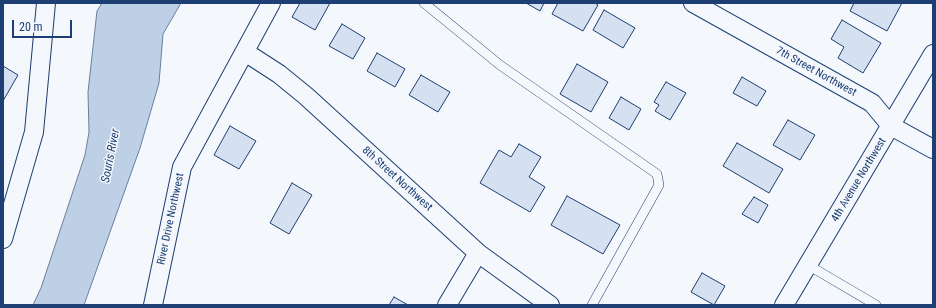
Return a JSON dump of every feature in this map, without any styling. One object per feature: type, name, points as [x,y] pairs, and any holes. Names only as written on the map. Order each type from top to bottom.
[{"type":"street","points":[[3,239],[34,132],[46,3]]},
{"type":"street","name":"River Drive Northwest","points":[[153,305],[182,167],[271,3]]},
{"type":"street","name":"7th Street Northwest","points":[[693,3],[872,103],[891,126],[933,149]]},
{"type":"street","name":"8th Street Northwest","points":[[245,52],[279,74],[306,96],[478,253],[550,305]]},
{"type":"street","name":"4th Avenue Northwest","points":[[784,305],[933,54]]},
{"type":"street","points":[[447,305],[478,253]]},
{"type":"lane","points":[[424,3],[500,65],[657,174],[659,185],[592,305]]},
{"type":"lane","points":[[808,265],[876,305]]},
{"type":"water","name":"Souris River","points":[[102,3],[181,3],[163,34],[159,83],[140,148],[84,305],[33,305],[41,288],[85,155],[89,132],[88,92],[97,11]]},
{"type":"building","points":[[300,3],[330,3],[315,30],[292,17]]},
{"type":"building","points":[[526,3],[544,3],[540,11]]},
{"type":"building","points":[[558,3],[595,3],[598,5],[583,31],[552,14]]},
{"type":"building","points":[[854,3],[902,3],[887,31],[850,11]]},
{"type":"building","points":[[604,10],[635,28],[623,48],[593,30]]},
{"type":"building","points":[[842,20],[881,43],[863,73],[838,58],[844,47],[831,39]]},
{"type":"building","points":[[342,24],[365,38],[353,59],[329,46]]},
{"type":"building","points":[[377,53],[405,69],[395,87],[367,71]]},
{"type":"building","points":[[577,64],[608,82],[591,112],[560,94]]},
{"type":"building","points":[[3,66],[18,75],[3,101]]},
{"type":"building","points":[[421,75],[450,92],[438,112],[409,95]]},
{"type":"building","points":[[742,77],[766,91],[757,106],[733,93]]},
{"type":"building","points":[[666,82],[686,93],[670,120],[655,111],[659,105],[654,102]]},
{"type":"building","points":[[621,97],[641,109],[629,130],[609,118]]},
{"type":"building","points":[[788,120],[815,135],[800,160],[773,145]]},
{"type":"building","points":[[230,126],[256,141],[239,169],[214,155]]},
{"type":"building","points":[[737,143],[783,169],[769,193],[723,166]]},
{"type":"building","points":[[519,144],[541,157],[529,177],[545,187],[530,212],[480,183],[499,150],[511,157]]},
{"type":"building","points":[[292,183],[312,195],[289,234],[270,223]]},
{"type":"building","points":[[567,196],[620,225],[603,254],[551,225]]},
{"type":"building","points":[[754,197],[768,205],[758,223],[742,214]]},
{"type":"building","points":[[702,273],[725,286],[714,305],[691,292]]},
{"type":"building","points":[[394,297],[408,305],[389,305]]}]
